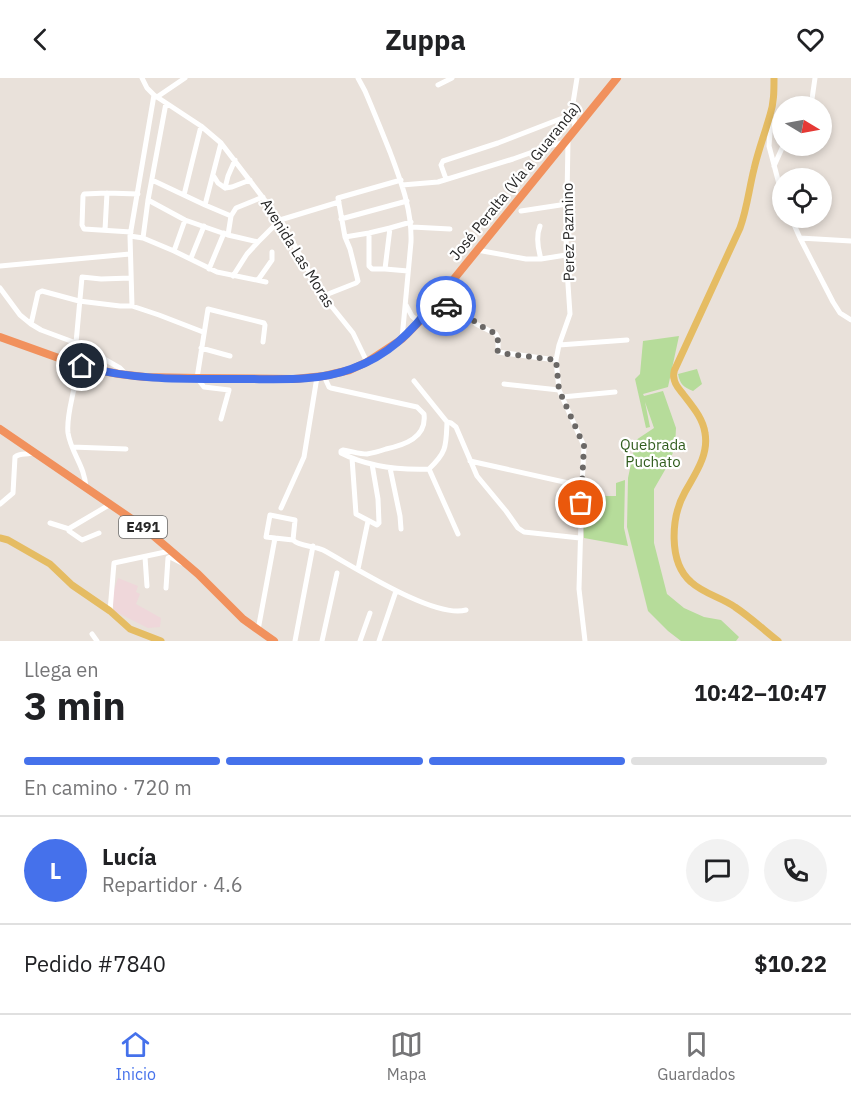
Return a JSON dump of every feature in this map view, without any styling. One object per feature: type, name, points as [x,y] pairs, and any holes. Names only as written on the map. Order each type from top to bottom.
[{"type":"highway","name":"José Peralta (Vía a Guaranda)","points":[[0,337],[98,370],[127,375],[197,378],[321,377],[350,370],[367,362],[402,339],[419,321],[617,78]]},
{"type":"highway","name":"E491","points":[[0,429],[142,526],[198,574],[243,619],[274,641]]},
{"type":"main road","points":[[774,78],[771,114],[762,138],[740,228],[675,369],[676,386],[699,414],[705,433],[705,450],[698,470],[676,511],[674,532],[675,551],[681,569],[690,581],[706,593],[734,606],[778,641]]},
{"type":"main road","points":[[0,538],[8,540],[50,564],[72,585],[110,611],[130,629],[161,641]]},
{"type":"street","name":"Avenida Las Moras","points":[[142,78],[147,88],[156,96],[221,142],[280,220],[323,296],[353,333],[367,362]]},
{"type":"street","points":[[132,306],[130,234],[156,96],[185,78]]},
{"type":"street","points":[[358,78],[402,182],[407,201],[411,225],[402,339]]},
{"type":"street","points":[[438,85],[452,78]]},
{"type":"street","points":[[575,129],[573,103],[577,78]]},
{"type":"street","points":[[812,96],[815,78]]},
{"type":"street","points":[[143,238],[166,104]]},
{"type":"street","points":[[446,179],[441,165],[443,161],[573,114]]},
{"type":"street","points":[[771,114],[769,143],[774,166]]},
{"type":"street","points":[[184,195],[201,126]]},
{"type":"street","points":[[323,296],[358,281],[345,237],[338,198],[402,182],[438,182],[566,141]]},
{"type":"street","name":"Perez Pazmino","points":[[566,141],[566,255],[570,314],[556,360],[559,390],[584,446],[579,601],[585,641]]},
{"type":"street","points":[[205,205],[221,142]]},
{"type":"street","points":[[774,166],[778,156]]},
{"type":"street","points":[[225,188],[235,160]]},
{"type":"street","points":[[213,175],[225,188],[250,180]]},
{"type":"street","points":[[152,180],[231,216]]},
{"type":"street","points":[[105,230],[107,193]]},
{"type":"street","points":[[138,194],[84,194],[82,227],[130,234],[191,258],[217,272],[266,282]]},
{"type":"street","points":[[209,269],[236,208],[263,197]]},
{"type":"street","points":[[148,200],[185,220],[258,242]]},
{"type":"street","points":[[341,219],[407,201]]},
{"type":"street","points":[[233,276],[247,254],[280,220],[339,202]]},
{"type":"street","points":[[521,211],[567,204]]},
{"type":"street","points":[[174,251],[185,220]]},
{"type":"street","points":[[345,237],[411,225],[450,229]]},
{"type":"street","points":[[191,258],[204,226]]},
{"type":"street","points":[[540,226],[538,236],[541,259]]},
{"type":"street","points":[[385,269],[390,228]]},
{"type":"street","points":[[796,228],[833,302],[840,313],[851,320]]},
{"type":"street","points":[[369,233],[369,266],[372,269],[408,271]]},
{"type":"street","points":[[800,238],[851,241]]},
{"type":"street","points":[[477,250],[514,258],[541,259],[566,255]]},
{"type":"street","points":[[258,280],[272,260],[272,252]]},
{"type":"street","points":[[0,266],[130,254]]},
{"type":"street","points":[[76,343],[82,277],[131,278]]},
{"type":"street","points":[[0,288],[20,315],[30,324],[76,343],[120,368],[127,375]]},
{"type":"street","points":[[30,324],[38,293],[42,291],[79,301],[132,306],[203,332]]},
{"type":"street","points":[[435,301],[467,314],[477,324],[496,334],[497,350],[500,353],[556,360]]},
{"type":"street","points":[[406,305],[412,316],[419,321]]},
{"type":"street","points":[[221,419],[229,390],[204,387],[197,378],[208,309],[264,323],[263,342]]},
{"type":"street","points":[[560,345],[627,340]]},
{"type":"street","points":[[201,348],[230,356]]},
{"type":"street","points":[[68,361],[76,376],[68,434],[86,477],[86,488]]},
{"type":"street","points":[[321,377],[331,388],[417,406],[424,414],[420,433],[409,442],[370,453],[341,451],[352,458],[390,468],[429,469],[445,448],[447,422]]},
{"type":"street","points":[[282,508],[304,457],[321,377]]},
{"type":"street","points":[[414,381],[447,422],[454,424],[477,476],[521,531],[580,538]]},
{"type":"street","points":[[504,384],[559,390]]},
{"type":"street","points":[[562,397],[615,392]]},
{"type":"street","points":[[72,447],[126,449]]},
{"type":"street","points":[[0,504],[13,493],[15,457],[34,452]]},
{"type":"street","points":[[352,458],[356,512],[358,516],[377,525],[380,523],[372,464]]},
{"type":"street","points":[[470,461],[582,486]]},
{"type":"street","points":[[390,468],[401,530]]},
{"type":"street","points":[[429,469],[459,534]]},
{"type":"street","points":[[69,530],[109,505]]},
{"type":"street","points":[[293,540],[295,520],[270,515],[266,537],[293,540],[299,544],[313,546],[396,591],[433,607],[445,611],[466,610]]},
{"type":"street","points":[[358,569],[368,521]]},
{"type":"street","points":[[50,523],[69,530],[82,540],[99,534]]},
{"type":"street","points":[[258,630],[275,538]]},
{"type":"street","points":[[295,641],[313,546]]},
{"type":"street","points":[[110,611],[114,563],[171,551]]},
{"type":"street","points":[[145,557],[147,586]]},
{"type":"street","points":[[166,588],[168,558],[179,563],[183,562]]},
{"type":"street","points":[[322,641],[337,573]]},
{"type":"street","points":[[379,641],[396,591]]},
{"type":"street","points":[[360,641],[370,613]]},
{"type":"street","points":[[92,634],[97,641]]},
{"type":"shaded area","points":[[118,578],[138,586],[136,592],[140,594],[136,604],[161,618],[160,627],[148,628],[114,611],[112,595]]},
{"type":"green space","name":"Quebrada Puchato","points":[[679,336],[668,387],[643,394],[644,396],[663,391],[676,428],[675,447],[654,489],[654,543],[667,594],[684,608],[704,617],[721,620],[739,637],[736,641],[681,641],[648,611],[627,527],[628,478],[636,440],[654,428],[645,402],[650,427],[646,428],[635,379],[640,374],[643,341]]},
{"type":"green space","points":[[697,369],[702,384],[693,391],[682,385],[678,374]]},
{"type":"green space","points":[[625,480],[624,528],[628,546],[584,538],[583,521],[591,515],[594,496],[616,496],[616,483]]},
{"type":"way so far","points":[[446,306],[467,314],[477,324],[496,334],[497,350],[500,353],[556,360],[559,390],[585,450],[581,503]]},
{"type":"route","points":[[82,366],[145,377],[294,379],[324,376],[350,370],[389,349],[402,339],[435,301],[446,306]]}]
